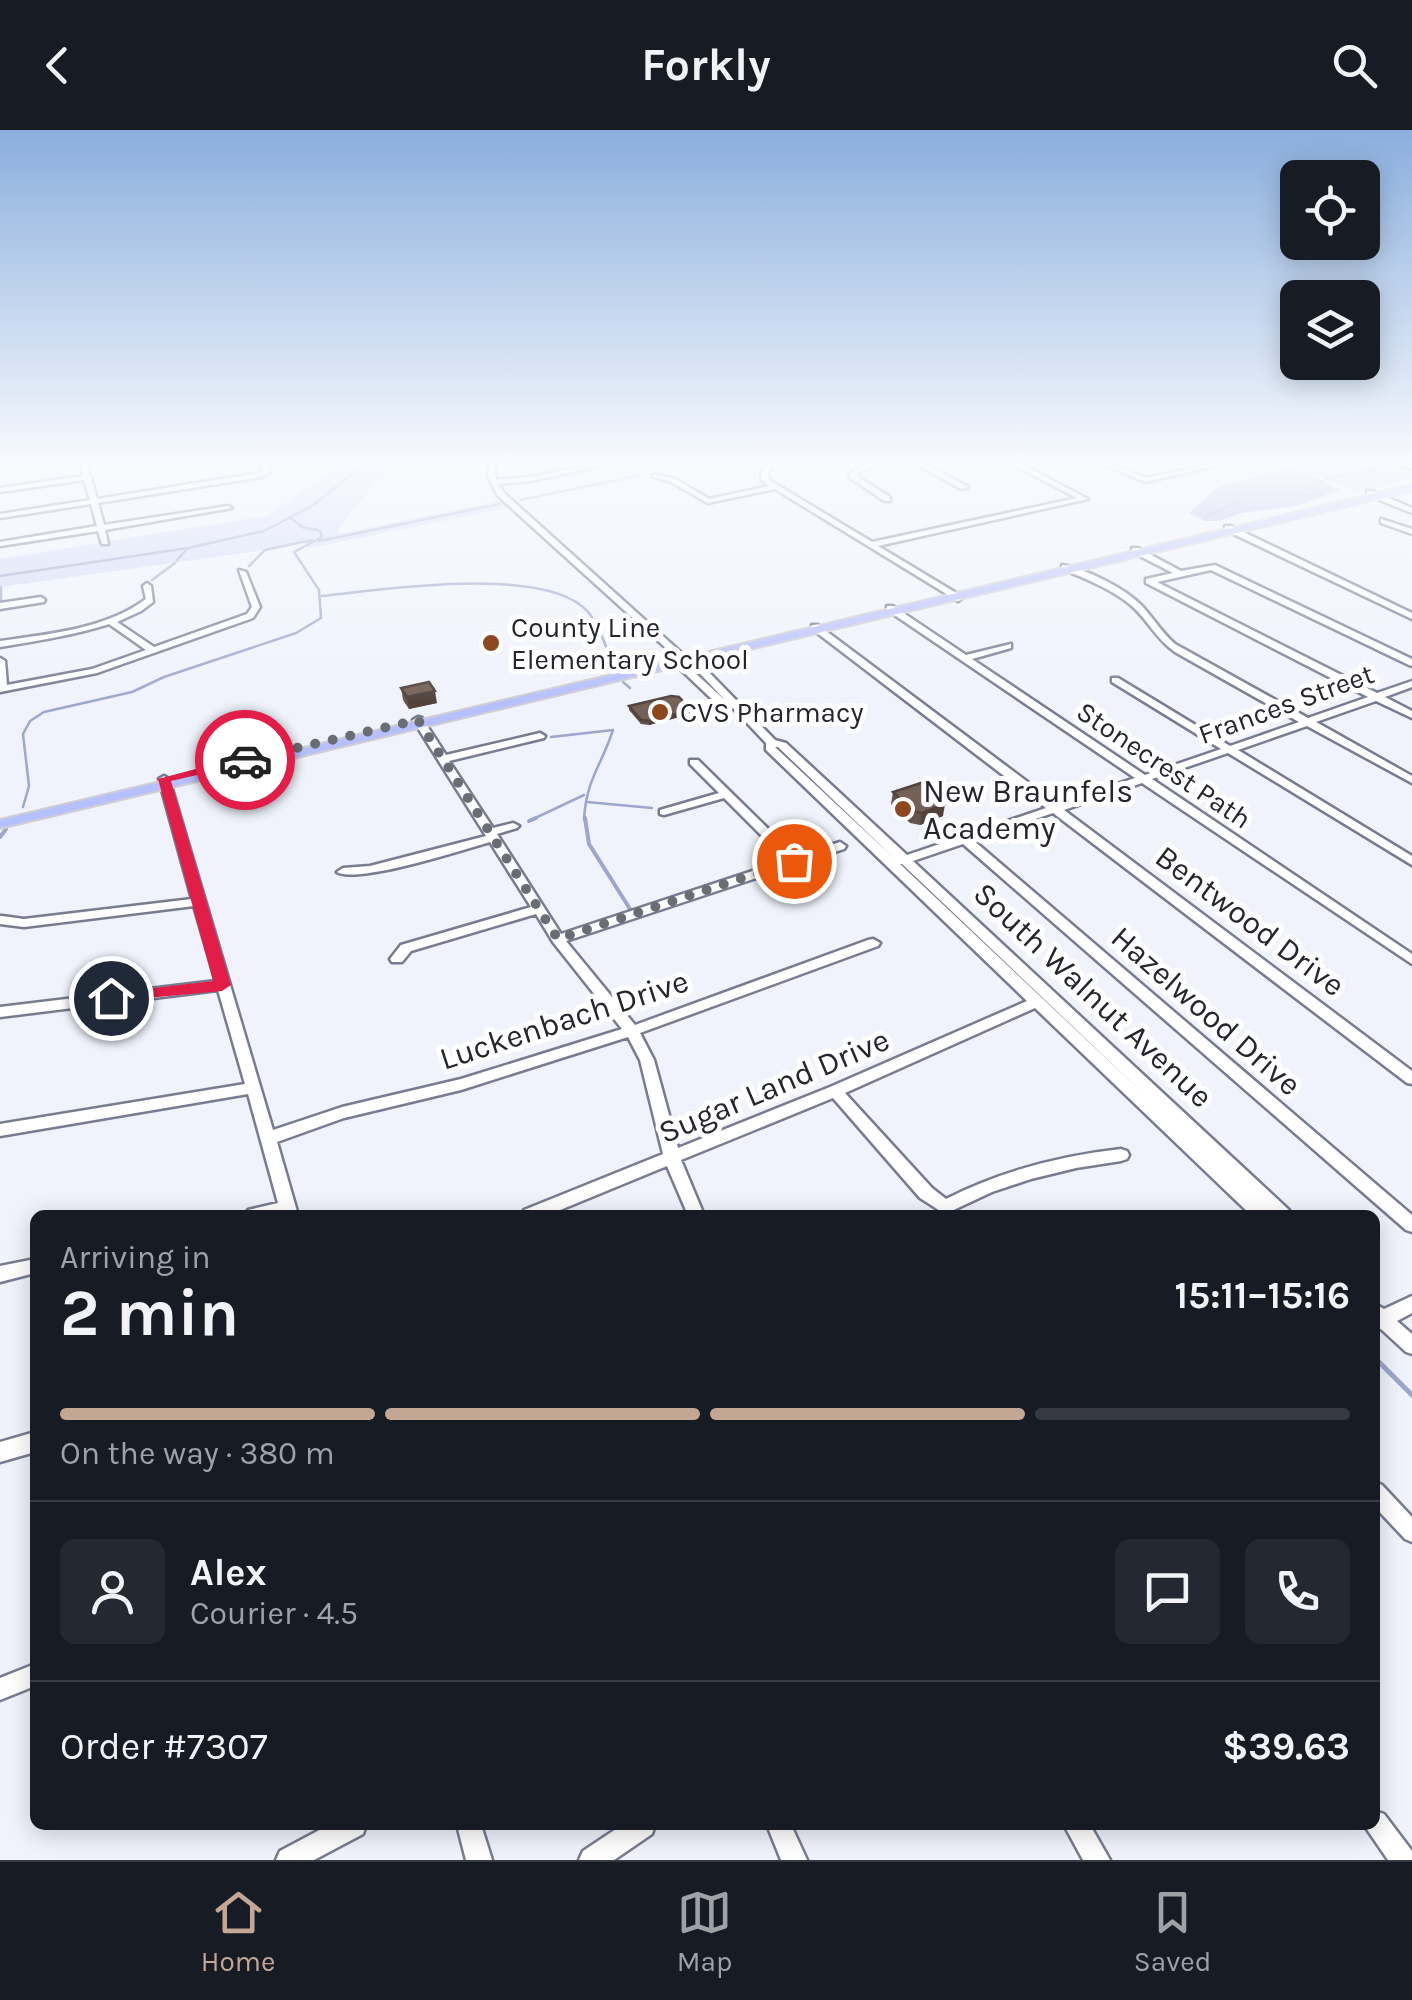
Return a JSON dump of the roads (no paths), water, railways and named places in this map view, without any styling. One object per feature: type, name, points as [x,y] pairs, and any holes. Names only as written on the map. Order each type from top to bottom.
[{"type":"main road","points":[[0,820],[1176,543]]},
{"type":"street","name":"South Walnut Avenue","points":[[555,543],[684,660],[722,703],[732,706],[771,742],[770,748],[1278,1210]]},
{"type":"street","points":[[874,544],[880,543]]},
{"type":"street","points":[[1260,543],[1412,616]]},
{"type":"street","points":[[874,544],[955,596]]},
{"type":"street","points":[[1139,552],[1177,572]]},
{"type":"street","points":[[1412,663],[1208,566],[1149,581],[1412,715]]},
{"type":"street","points":[[1069,568],[1126,599],[1170,646],[1412,780]]},
{"type":"street","points":[[0,661],[2,689],[94,671],[253,614],[256,607],[242,572]]},
{"type":"street","points":[[0,644],[60,634],[109,620],[146,605],[150,600],[147,586]]},
{"type":"street","points":[[0,606],[41,600]]},
{"type":"street","name":"Stonecrest Path","points":[[894,611],[1412,960]]},
{"type":"street","points":[[109,620],[152,650]]},
{"type":"street","name":"Bentwood Drive","points":[[818,629],[1412,1078]]},
{"type":"street","points":[[964,658],[1008,646]]},
{"type":"street","points":[[1115,680],[1412,861]]},
{"type":"street","name":"Frances Street","points":[[898,861],[1412,684]]},
{"type":"street","points":[[420,723],[558,939],[630,1029],[647,1060],[674,1158],[694,1210]]},
{"type":"street","points":[[444,760],[540,736]]},
{"type":"street","points":[[694,762],[794,861]]},
{"type":"street","points":[[165,782],[289,1210]]},
{"type":"street","points":[[664,812],[728,794]]},
{"type":"street","points":[[343,872],[370,870],[513,826]]},
{"type":"street","name":"Hazelwood Drive","points":[[964,840],[1412,1225]]},
{"type":"street","points":[[558,939],[840,846]]},
{"type":"street","name":"South Walnut Avenue","points":[[898,861],[1037,1002],[1257,1210]]},
{"type":"street","points":[[2,920],[24,923],[166,909],[198,902]]},
{"type":"street","points":[[397,959],[406,948],[538,908]]},
{"type":"street","name":"Luckenbach Drive","points":[[269,1138],[387,1100],[461,1084],[873,943]]},
{"type":"street","points":[[0,1012],[222,985]]},
{"type":"street","name":"Sugar Land Drive","points":[[543,1210],[835,1091],[1037,1002]]},
{"type":"street","points":[[0,1130],[252,1088]]},
{"type":"street","points":[[835,1091],[926,1193],[946,1207],[968,1194],[1082,1160],[1121,1155]]},
{"type":"street","points":[[0,1274],[30,1267]]},
{"type":"street","points":[[1380,1317],[1412,1304]]},
{"type":"street","points":[[1380,1320],[1412,1346]]},
{"type":"street","points":[[0,1452],[30,1443]]},
{"type":"street","points":[[1380,1497],[1412,1532]]},
{"type":"street","points":[[0,1688],[30,1677]]},
{"type":"street","points":[[288,1860],[345,1830]]},
{"type":"street","points":[[471,1830],[480,1860]]},
{"type":"street","points":[[592,1860],[636,1830]]},
{"type":"street","points":[[781,1830],[794,1860]]},
{"type":"street","points":[[1079,1830],[1098,1860]]},
{"type":"street","points":[[1380,1830],[1403,1860]]},
{"type":"waterway","points":[[0,576],[212,543]]},
{"type":"waterway","points":[[249,566],[265,550],[299,543]]},
{"type":"waterway","points":[[23,807],[29,786],[23,734],[30,721],[44,712],[132,692],[164,677],[296,633],[321,618],[319,590],[294,552],[311,543]]},
{"type":"waterway","points":[[177,560],[187,549]]},
{"type":"waterway","points":[[152,580],[175,563]]},
{"type":"waterway","points":[[322,596],[461,584],[537,588],[567,597],[588,612],[612,661],[610,670]]},
{"type":"waterway","points":[[1,587],[1,603]]},
{"type":"waterway","points":[[623,682],[630,688]]},
{"type":"waterway","points":[[551,737],[613,730],[591,783],[584,820]]},
{"type":"waterway","points":[[531,820],[584,795]]},
{"type":"waterway","points":[[587,802],[652,808]]},
{"type":"waterway","points":[[529,821],[536,818]]},
{"type":"waterway","points":[[585,818],[589,844],[630,909]]},
{"type":"waterway","points":[[0,837],[6,829]]},
{"type":"waterway","points":[[1380,1363],[1412,1395]]},
{"type":"place","name":"County Line Elementary School","points":[[491,643]]},
{"type":"place","name":"CVS Pharmacy","points":[[660,712]]},
{"type":"place","name":"New Braunfels Academy","points":[[903,809]]}]
